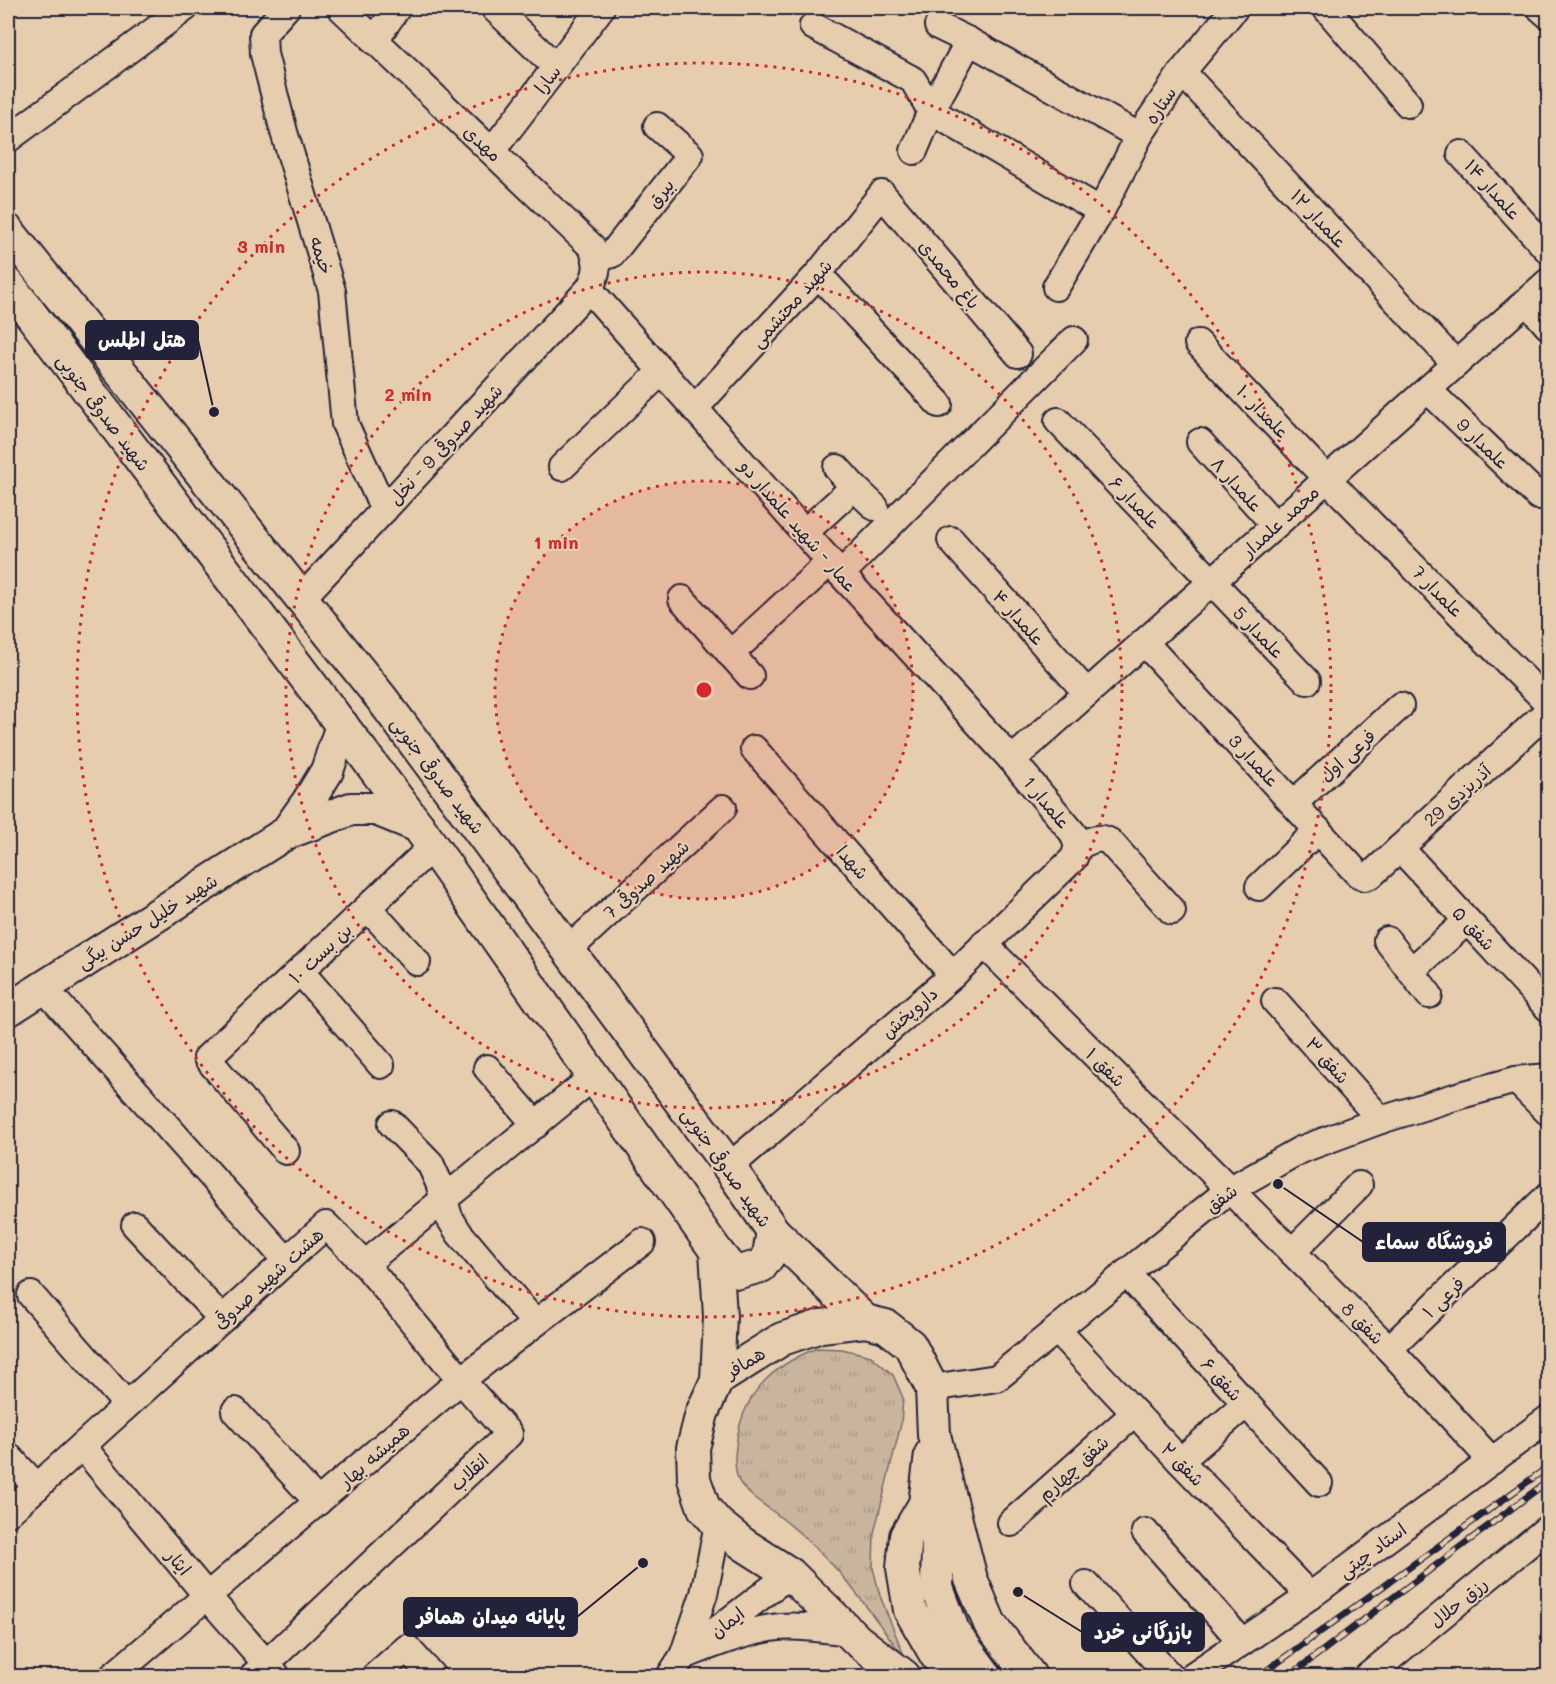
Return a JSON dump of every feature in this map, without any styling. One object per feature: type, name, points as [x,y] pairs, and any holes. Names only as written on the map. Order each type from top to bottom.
[{"type":"main road","name":"شهید صدوقی جنوبی","points":[[8,231],[382,699],[729,1167],[772,1231],[865,1321]]},
{"type":"main road","name":"شهید صدوقی جنوبی","points":[[8,284],[425,837],[716,1251],[729,1267],[739,1272],[761,1266],[770,1255],[772,1231]]},
{"type":"main road","points":[[286,833],[327,771],[342,725]]},
{"type":"main road","points":[[286,833],[351,810],[376,809],[425,837]]},
{"type":"main road","name":"شهید خلیل حسن بیگی","points":[[8,1010],[286,833]]},
{"type":"main road","points":[[716,1251],[720,1317],[717,1380]]},
{"type":"main road","name":"همافر","points":[[790,1574],[743,1544],[718,1524],[704,1508],[694,1479],[693,1448],[702,1413],[717,1380],[782,1339],[821,1326],[865,1321],[886,1326],[910,1344],[932,1388],[934,1435]]},
{"type":"main road","points":[[934,1435],[925,1504],[906,1536],[903,1568],[910,1610],[951,1677]]},
{"type":"main road","points":[[934,1435],[970,1579],[990,1624],[1030,1677]]},
{"type":"main road","points":[[925,1504],[938,1541],[937,1588],[954,1633],[986,1677]]},
{"type":"main road","points":[[790,1574],[853,1636],[904,1677]]},
{"type":"main road","points":[[853,1636],[868,1677]]},
{"type":"street","points":[[8,139],[184,8]]},
{"type":"street","name":"خیمه","points":[[286,8],[263,34],[264,54],[284,132],[332,291],[345,424],[384,510]]},
{"type":"street","name":"مهدی","points":[[341,8],[592,247],[597,259]]},
{"type":"street","points":[[374,41],[397,8]]},
{"type":"street","points":[[494,8],[556,67]]},
{"type":"street","name":"سارا","points":[[492,151],[601,8]]},
{"type":"street","name":"ستاره","points":[[1056,287],[1101,211],[1139,136],[1182,72],[1235,8]]},
{"type":"street","points":[[1326,8],[1408,104]]},
{"type":"street","points":[[813,26],[913,80],[931,111],[1101,211]]},
{"type":"street","points":[[938,26],[1139,136]]},
{"type":"street","points":[[914,151],[931,111],[969,41]]},
{"type":"street","name":"علمدار ۱۲","points":[[1182,72],[1456,364]]},
{"type":"street","name":"بیرق","points":[[597,259],[612,254],[690,154],[657,126]]},
{"type":"street","name":"علمدار ۱۴","points":[[1461,154],[1548,250]]},
{"type":"street","name":"شهید محتشمی","points":[[695,408],[818,274],[882,194]]},
{"type":"street","name":"باغ محمدی","points":[[882,194],[1018,354]]},
{"type":"street","points":[[589,289],[597,275],[597,259]]},
{"type":"street","points":[[818,274],[939,404]]},
{"type":"street","name":"محمد علمدار","points":[[1012,760],[1548,282]]},
{"type":"street","name":"شهید صدوقی 9 - نخل","points":[[302,599],[589,289]]},
{"type":"street","name":"عمار - شهید علمدار دو","points":[[589,289],[835,568],[1012,760]]},
{"type":"street","points":[[1527,302],[1548,326]]},
{"type":"street","points":[[730,654],[835,568],[1074,340]]},
{"type":"street","name":"علمدار ۱۰","points":[[1198,343],[1327,479]]},
{"type":"street","points":[[562,467],[662,371]]},
{"type":"street","name":"علمدار 9","points":[[1428,390],[1538,496]]},
{"type":"street","name":"علمدار ۶","points":[[1058,421],[1211,582]]},
{"type":"street","name":"علمدار ۸","points":[[1200,442],[1275,525]]},
{"type":"street","points":[[837,468],[875,507]]},
{"type":"street","name":"علمدار 7","points":[[1327,479],[1548,703]]},
{"type":"street","points":[[805,532],[854,487]]},
{"type":"street","name":"علمدار ۴","points":[[951,540],[1087,693]]},
{"type":"street","name":"علمدار 5","points":[[1211,582],[1307,681]]},
{"type":"street","points":[[682,599],[750,676]]},
{"type":"street","name":"علمدار 3","points":[[1144,642],[1358,874],[1365,877]]},
{"type":"street","name":"فرعی اول","points":[[1294,803],[1400,706]]},
{"type":"street","name":"آذریزدی 29","points":[[1365,877],[1371,875],[1548,711]]},
{"type":"street","name":"شهدا","points":[[754,749],[952,975]]},
{"type":"street","name":"علمدار 1","points":[[1012,760],[1073,833],[1078,846]]},
{"type":"street","name":"شهید صدوقی 7","points":[[568,950],[723,808]]},
{"type":"street","points":[[1259,888],[1318,830]]},
{"type":"street","name":"بن بست ۱۰","points":[[286,1151],[207,1058],[368,908],[425,837]]},
{"type":"street","points":[[1078,846],[1096,838],[1104,838],[1110,842],[1172,911]]},
{"type":"street","name":"داروپخش","points":[[729,1167],[952,975],[1074,858],[1078,846]]},
{"type":"street","name":"شفق ۵","points":[[1400,848],[1548,1008]]},
{"type":"street","points":[[368,908],[417,962]]},
{"type":"street","points":[[1411,971],[1467,921]]},
{"type":"street","points":[[1387,940],[1429,995]]},
{"type":"street","name":"شفق ۱","points":[[984,944],[1229,1190]]},
{"type":"street","points":[[300,971],[381,1065]]},
{"type":"street","points":[[43,987],[287,1261]]},
{"type":"street","name":"شفق ۳","points":[[1275,1001],[1381,1120]]},
{"type":"street","points":[[487,1068],[536,1125]]},
{"type":"street","points":[[365,1264],[593,1077]]},
{"type":"street","name":"شفق","points":[[932,1388],[997,1378],[1229,1190],[1299,1150],[1381,1120],[1516,1080],[1548,1077]]},
{"type":"street","points":[[1516,1080],[1548,1112]]},
{"type":"street","points":[[392,1124],[430,1163],[449,1217],[459,1233],[535,1323]]},
{"type":"street","points":[[1292,1252],[1359,1185]]},
{"type":"street","name":"شفق 8","points":[[1229,1190],[1389,1348],[1492,1461]]},
{"type":"street","name":"فرعی ۱","points":[[1389,1348],[1548,1196]]},
{"type":"street","name":"هشت شهید صدوقی","points":[[82,1446],[326,1224],[365,1264]]},
{"type":"street","points":[[135,1225],[222,1319]]},
{"type":"street","name":"همیشه بهار","points":[[113,1677],[461,1380],[642,1242]]},
{"type":"street","name":"انقلاب","points":[[266,1672],[509,1434],[365,1264]]},
{"type":"street","name":"شفق ۶","points":[[1126,1273],[1319,1483]]},
{"type":"street","points":[[31,1295],[128,1405]]},
{"type":"street","name":"شفق ۲","points":[[1057,1330],[1310,1596]]},
{"type":"street","points":[[1541,1424],[1548,1399]]},
{"type":"street","points":[[1180,1461],[1245,1405]]},
{"type":"street","points":[[234,1411],[318,1503]]},
{"type":"street","name":"شفق چهارم","points":[[1011,1523],[1135,1413]]},
{"type":"street","name":"استاد چیتی","points":[[1192,1677],[1310,1596],[1541,1424]]},
{"type":"street","points":[[8,1513],[82,1446]]},
{"type":"street","name":"ایثار","points":[[82,1446],[208,1597],[266,1672]]},
{"type":"street","points":[[8,1456],[37,1486]]},
{"type":"street","points":[[676,1666],[704,1594],[718,1524]]},
{"type":"street","name":"رزق حلال","points":[[1368,1677],[1548,1528]]},
{"type":"street","points":[[1145,1532],[1242,1642]]},
{"type":"street","name":"ایمان","points":[[676,1666],[790,1574]]},
{"type":"street","points":[[1086,1584],[1170,1677]]},
{"type":"street","points":[[676,1666],[732,1638],[773,1628],[816,1628],[853,1636]]},
{"type":"street","points":[[375,1677],[407,1648],[432,1677]]},
{"type":"green space","points":[[817,1348],[842,1349],[871,1356],[893,1375],[903,1398],[901,1424],[874,1533],[873,1568],[880,1596],[905,1658],[834,1567],[799,1533],[747,1492],[737,1475],[735,1456],[739,1429],[751,1398],[772,1374],[785,1364]]},
{"type":"railway","points":[[1259,1676],[1548,1467]]},
{"type":"railway","points":[[1289,1676],[1548,1481]]},
{"type":"place","name":"هتل اطلس","points":[[214,412]]},
{"type":"place","name":"فروشگاه سماء","points":[[1278,1184]]},
{"type":"place","name":"پایانه میدان همافر","points":[[643,1563]]},
{"type":"place","name":"بازرگانی خرد","points":[[1018,1592]]}]
